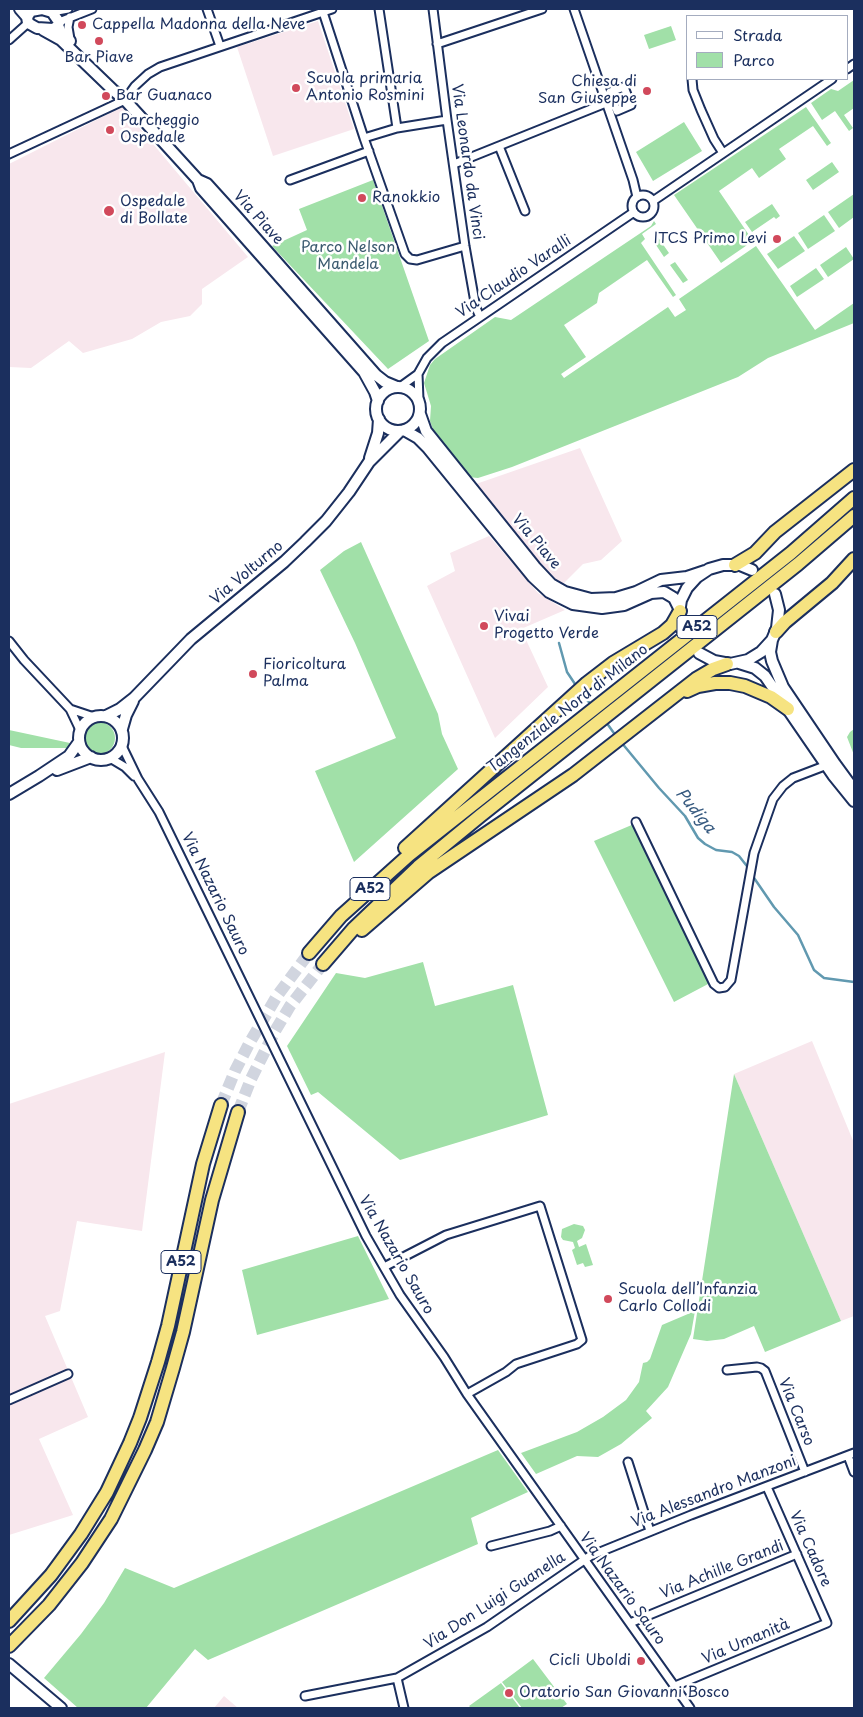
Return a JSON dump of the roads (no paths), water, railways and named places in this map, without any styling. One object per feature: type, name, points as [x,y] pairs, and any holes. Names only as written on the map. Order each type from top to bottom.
[{"type":"highway","points":[[735,565],[756,553],[775,532],[854,470]]},
{"type":"highway","name":"Tangenziale Nord di Milano","points":[[680,610],[672,625],[663,633],[613,663],[574,694],[356,893],[337,914],[309,953],[341,916],[379,880],[791,553],[854,498]]},
{"type":"highway","name":"Tangenziale Nord di Milano","points":[[675,695],[544,796],[429,872],[323,964],[354,928],[418,866],[798,564],[854,516]]},
{"type":"highway","points":[[774,636],[785,622],[832,583],[854,559]]},
{"type":"highway","points":[[675,695],[703,675],[733,663]]},
{"type":"highway","points":[[675,695],[698,686],[730,683],[759,690],[788,708]]},
{"type":"highway","name":"A52","points":[[9,1621],[51,1575],[81,1534],[107,1492],[130,1443],[151,1388],[163,1344],[203,1164],[221,1105]]},
{"type":"highway","name":"A52","points":[[9,1646],[49,1605],[92,1549],[111,1518],[145,1450],[166,1394],[176,1359],[212,1200],[238,1112]]},
{"type":"street","points":[[20,9],[29,15],[34,27],[43,30],[53,29],[70,17],[92,9]]},
{"type":"street","points":[[9,40],[29,15],[42,9],[52,12],[68,9]]},
{"type":"street","points":[[207,9],[220,46]]},
{"type":"street","points":[[9,154],[125,100],[135,86],[154,70],[322,10],[332,9]]},
{"type":"street","points":[[379,9],[397,128]]},
{"type":"street","name":"Via Leonardo da Vinci","points":[[433,9],[465,246],[476,308],[480,317]]},
{"type":"street","points":[[437,44],[542,9]]},
{"type":"street","points":[[574,9],[635,186],[637,197]]},
{"type":"street","points":[[322,10],[405,254],[410,259],[417,260],[465,246]]},
{"type":"street","points":[[52,12],[59,24]]},
{"type":"street","points":[[70,17],[68,27],[71,42]]},
{"type":"street","name":"Via Piave","points":[[59,24],[61,32],[118,87],[125,100]]},
{"type":"street","name":"Via Piave","points":[[43,30],[54,35],[68,46],[125,100],[198,180],[201,188],[364,372],[378,401]]},
{"type":"street","points":[[692,80],[693,90],[701,110],[714,139],[723,153]]},
{"type":"street","points":[[653,201],[831,80]]},
{"type":"street","points":[[454,164],[606,103]]},
{"type":"street","points":[[364,138],[397,128],[447,120]]},
{"type":"street","points":[[499,146],[525,211]]},
{"type":"street","points":[[290,180],[369,150]]},
{"type":"street","name":"Via Piave","points":[[198,180],[207,184],[376,375],[385,382],[399,387]]},
{"type":"street","points":[[648,196],[653,201],[654,210],[648,216],[639,216],[634,212],[632,204],[637,197],[648,196]]},
{"type":"street","name":"Via Claudio Varalli","points":[[399,387],[418,374],[422,365],[433,351],[634,212]]},
{"type":"street","points":[[418,374],[420,414],[413,426],[402,431],[388,428],[379,420],[376,410],[378,401],[385,391],[399,387],[413,392],[419,400]]},
{"type":"street","name":"Via Piave","points":[[420,414],[426,431],[535,567],[552,584],[565,592],[591,599],[616,598],[631,594],[661,580],[687,577],[719,565],[735,565]]},
{"type":"street","name":"Via Volturno","points":[[369,462],[378,432],[379,420]]},
{"type":"street","name":"Via Piave","points":[[402,431],[418,438],[428,448],[539,583],[549,592],[573,604],[592,608],[606,608],[628,604],[653,592],[664,592],[674,598],[680,610]]},
{"type":"street","name":"Via Volturno","points":[[106,716],[120,709],[134,698],[191,639],[284,562],[305,542],[326,521],[349,492],[369,462],[402,431]]},
{"type":"street","points":[[735,565],[752,570]]},
{"type":"street","points":[[682,628],[681,600],[687,588],[705,570]]},
{"type":"street","points":[[775,594],[779,615],[770,652],[772,662],[783,686],[854,790]]},
{"type":"street","points":[[733,663],[758,655],[774,636]]},
{"type":"street","points":[[9,641],[24,660],[70,709],[80,730],[79,742],[73,752],[40,776],[9,794]]},
{"type":"street","points":[[699,653],[714,661],[750,666],[761,672],[854,801]]},
{"type":"street","name":"Via Volturno","points":[[122,729],[134,698]]},
{"type":"street","points":[[70,709],[94,717],[106,716],[116,721],[122,729],[122,746],[110,758],[100,760],[90,757],[83,751],[79,742]]},
{"type":"street","points":[[80,730],[86,722],[94,717]]},
{"type":"street","name":"Via Nazario Sauro","points":[[122,746],[138,779],[163,819],[362,1228],[400,1296],[444,1357],[467,1394],[690,1708]]},
{"type":"street","points":[[40,776],[90,757]]},
{"type":"street","name":"Via Nazario Sauro","points":[[110,758],[125,767],[138,779]]},
{"type":"street","points":[[636,822],[712,981],[719,988],[727,986],[732,980],[748,880],[767,815],[779,791],[792,778],[827,765]]},
{"type":"street","points":[[384,1267],[446,1235],[540,1206],[582,1340],[577,1344],[513,1365],[506,1372],[467,1394]]},
{"type":"street","name":"Via Carso","points":[[727,1370],[757,1367],[765,1371],[805,1472]]},
{"type":"street","points":[[9,1400],[68,1374]]},
{"type":"street","points":[[851,1455],[854,1472]]},
{"type":"street","name":"Via Alessandro Manzoni","points":[[584,1560],[650,1531],[851,1455]]},
{"type":"street","points":[[628,1462],[650,1531]]},
{"type":"street","name":"Via Cadore","points":[[767,1487],[827,1623]]},
{"type":"street","points":[[491,1546],[550,1531],[561,1526]]},
{"type":"street","name":"Via Achille Grandi","points":[[630,1623],[797,1554]]},
{"type":"street","name":"Via Don Luigi Guanella","points":[[306,1696],[398,1678],[487,1627],[584,1560]]},
{"type":"street","name":"Via Umanità","points":[[675,1686],[827,1623]]},
{"type":"street","points":[[9,1664],[61,1708]]},
{"type":"street","points":[[398,1678],[404,1708]]},
{"type":"waterway","name":"Pudiga","points":[[559,643],[567,672],[577,687]]},
{"type":"waterway","name":"Pudiga","points":[[582,693],[591,705]]},
{"type":"waterway","name":"Pudiga","points":[[606,722],[616,736]]},
{"type":"waterway","name":"Pudiga","points":[[621,742],[685,816],[698,838],[716,850],[732,852],[739,856],[750,870]]},
{"type":"waterway","name":"Pudiga","points":[[752,875],[774,907],[798,935],[814,970],[824,978],[854,982]]},
{"type":"tunnel","points":[[221,1105],[250,1042],[277,996],[309,953]]},
{"type":"tunnel","points":[[238,1112],[251,1079],[275,1031],[290,1006],[323,964]]},
{"type":"place","name":"Cappella Madonna della Neve","points":[[82,25]]},
{"type":"place","name":"Bar Piave","points":[[99,41]]},
{"type":"place","name":"Scuola primaria Antonio Rosmini","points":[[296,88]]},
{"type":"place","name":"Chiesa di San Giuseppe","points":[[647,91]]},
{"type":"place","name":"Bar Guanaco","points":[[106,96]]},
{"type":"place","name":"Parcheggio Ospedale","points":[[110,130]]},
{"type":"place","name":"Ranokkio","points":[[362,198]]},
{"type":"place","name":"Ospedale di Bollate","points":[[109,211]]},
{"type":"place","name":"ITCS Primo Levi","points":[[777,239]]},
{"type":"place","name":"Vivai Progetto Verde","points":[[484,626]]},
{"type":"place","name":"Fioricoltura Palma","points":[[253,674]]},
{"type":"place","name":"Scuola dell’Infanzia Carlo Collodi","points":[[608,1299]]},
{"type":"place","name":"Cicli Uboldi","points":[[641,1661]]},
{"type":"place","name":"Oratorio San Giovanni Bosco","points":[[509,1693]]},
{"type":"park label","name":"Parco Nelson Mandela","points":[[348,256]]}]
